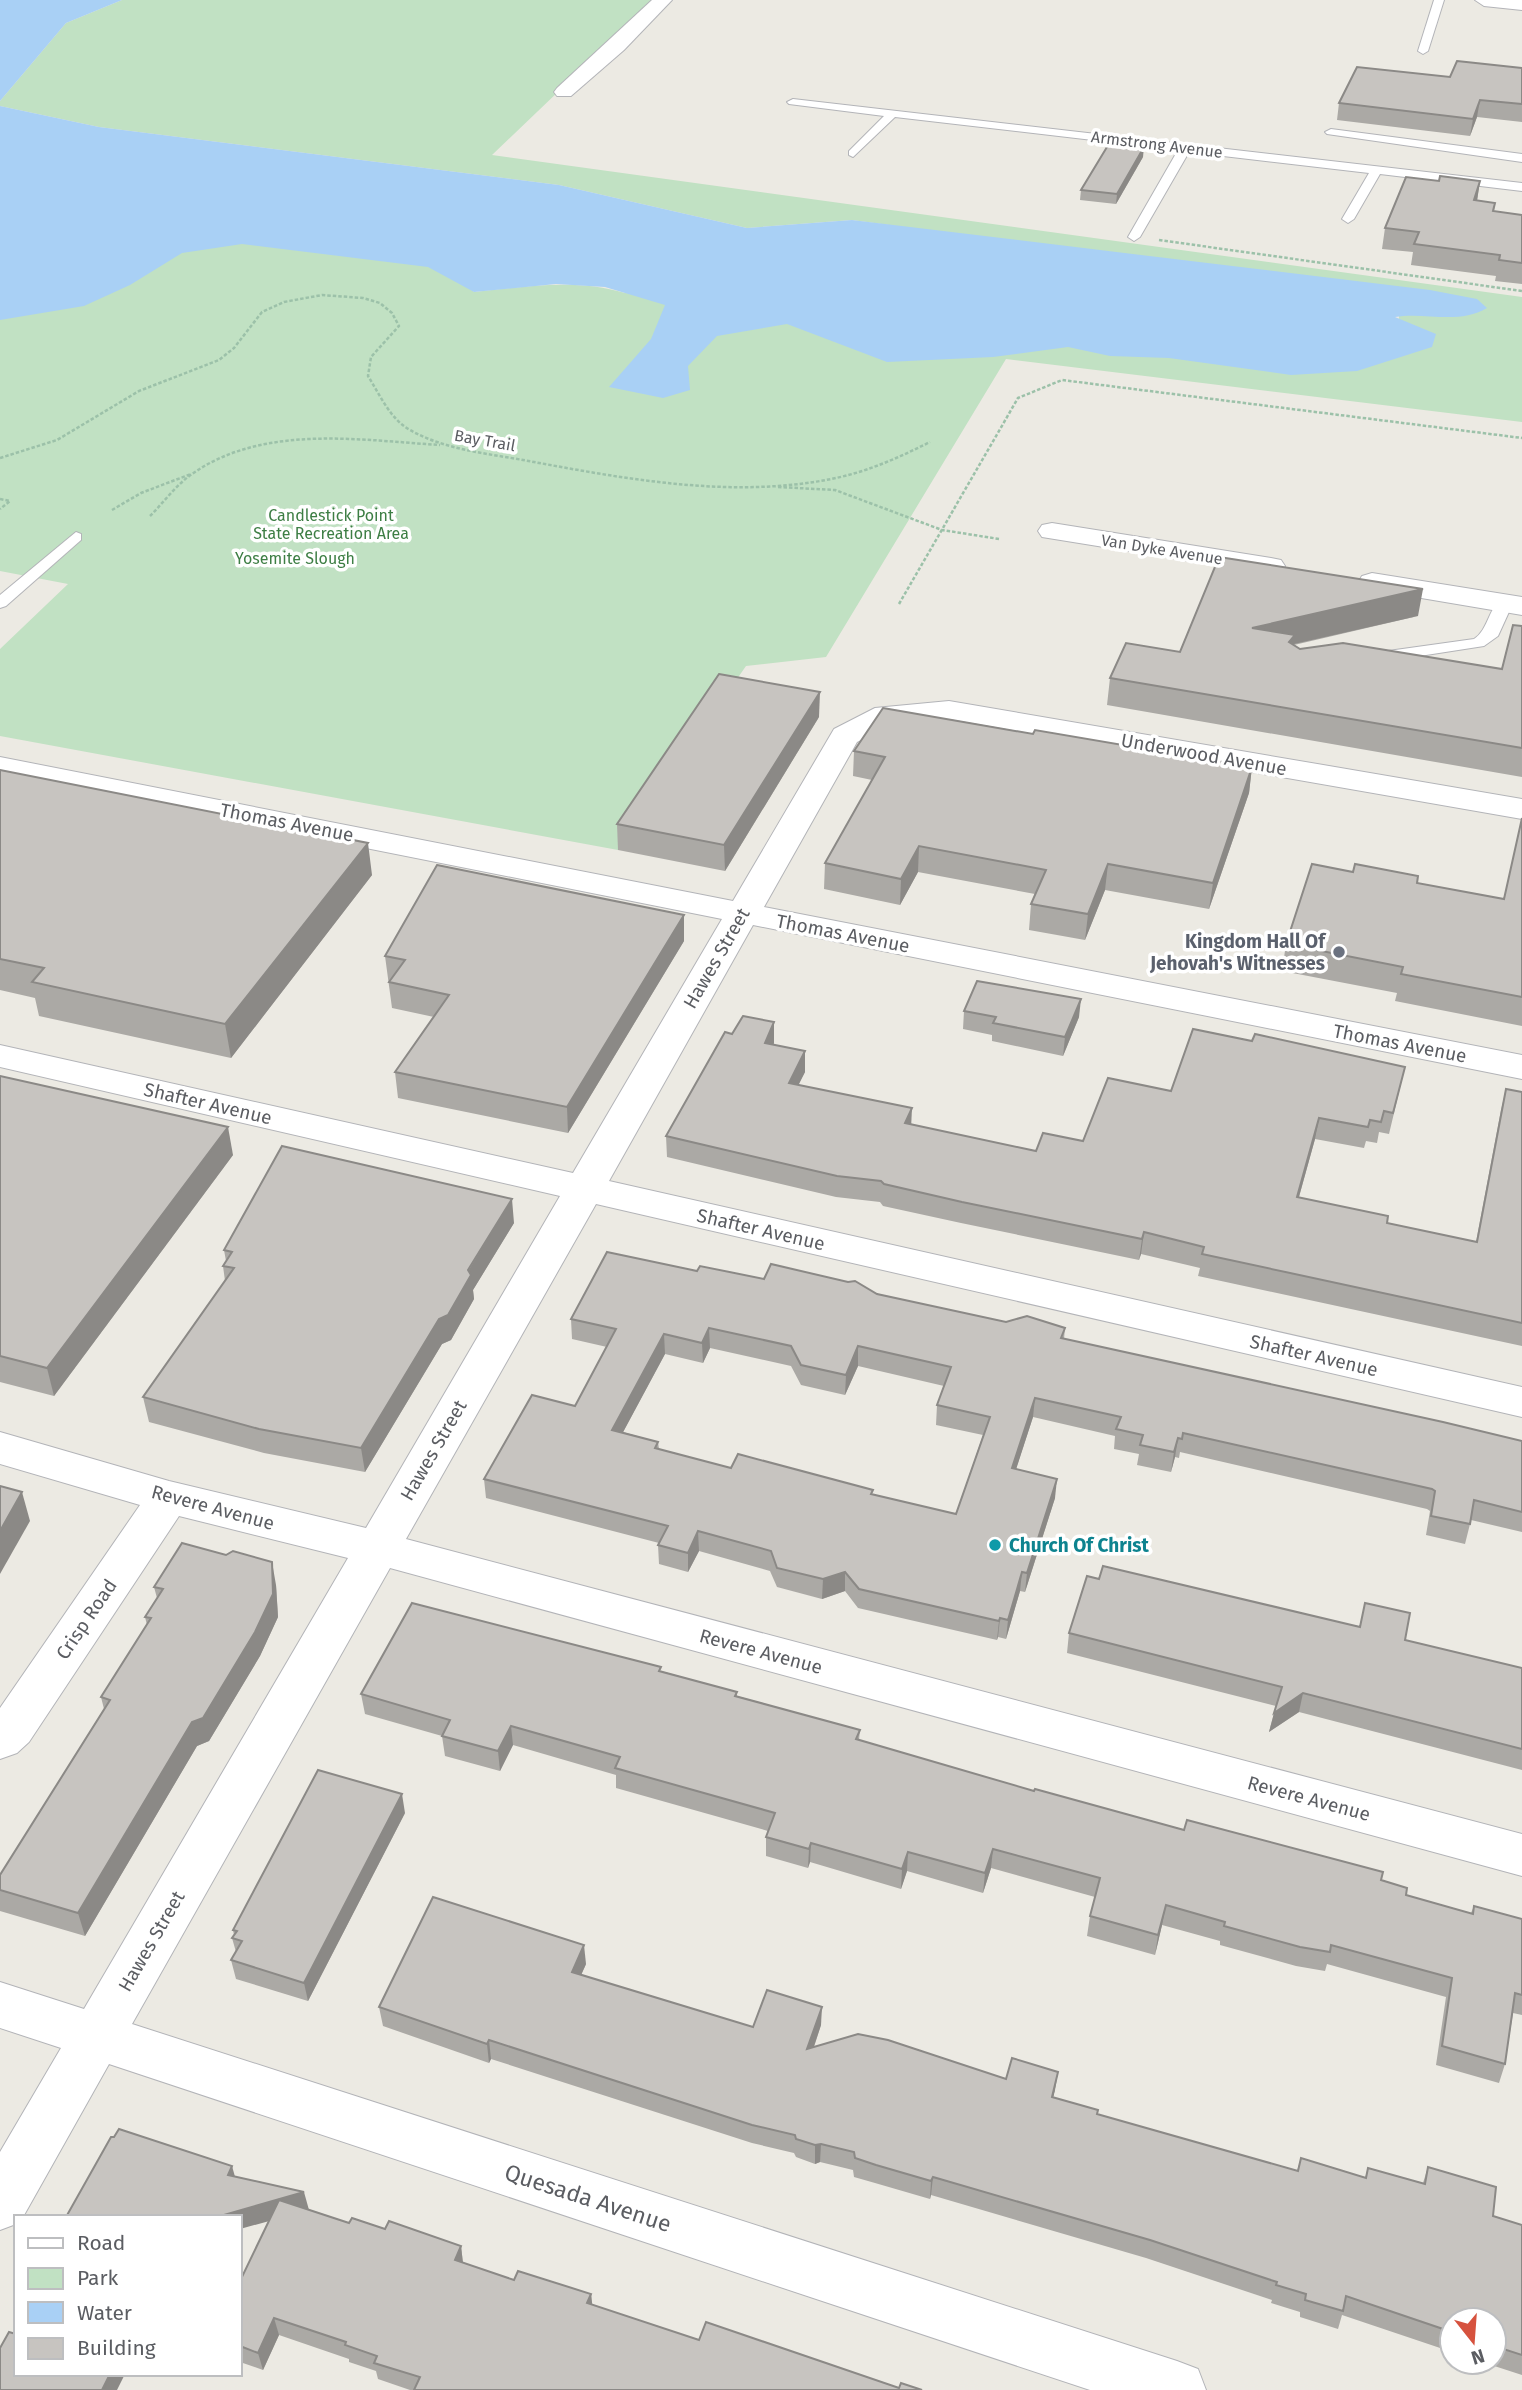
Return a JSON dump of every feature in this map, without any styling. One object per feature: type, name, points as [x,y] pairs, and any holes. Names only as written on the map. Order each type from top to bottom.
[{"type":"street","points":[[564,92],[617,46],[663,0]]},
{"type":"street","points":[[1485,0],[1522,4]]},
{"type":"street","name":"Van Dyke Avenue","points":[[1052,531],[1293,570]]},
{"type":"street","points":[[1347,578],[1514,605]]},
{"type":"street","name":"Underwood Avenue","points":[[886,715],[949,710],[1522,809]]},
{"type":"street","name":"Hawes Street","points":[[0,2204],[845,736],[886,715]]},
{"type":"street","name":"Thomas Avenue","points":[[0,766],[1522,1067]]},
{"type":"street","name":"Shafter Avenue","points":[[0,1056],[1522,1402]]},
{"type":"street","name":"Revere Avenue","points":[[0,1448],[169,1497],[377,1548],[1522,1855]]},
{"type":"street","name":"Crisp Road","points":[[0,1739],[12,1728],[169,1497]]},
{"type":"street","name":"Quesada Avenue","points":[[0,2006],[1177,2390]]},
{"type":"lane","points":[[1423,51],[1439,0]]},
{"type":"lane","name":"Armstrong Avenue","points":[[793,102],[1522,187]]},
{"type":"lane","points":[[853,153],[893,113]]},
{"type":"lane","points":[[1331,132],[1522,158]]},
{"type":"lane","points":[[1134,237],[1186,147]]},
{"type":"lane","points":[[1348,219],[1376,170]]},
{"type":"lane","points":[[0,603],[76,537]]},
{"type":"lane","points":[[1361,659],[1478,643],[1490,636],[1514,605]]},
{"type":"path","points":[[1134,237],[1522,290]]},
{"type":"path","name":"Bay Trail","points":[[0,458],[74,432],[141,390],[220,360],[238,346],[254,318],[271,307],[293,300],[332,296],[362,297],[385,304],[397,314],[399,326],[371,357],[368,376],[407,429],[444,446],[665,480],[760,486],[819,481],[854,474],[886,464],[930,442]]},
{"type":"path","points":[[899,604],[1018,398],[1062,380],[1522,438]]},
{"type":"path","points":[[112,510],[141,493],[192,474],[237,452],[298,441],[371,439],[444,446]]},
{"type":"path","points":[[150,516],[192,474]]},
{"type":"path","points":[[760,486],[835,490],[942,530],[999,539]]},
{"type":"path","points":[[0,499],[10,500],[0,509]]},
{"type":"green space","name":"Candlestick Point State Recreation Area","points":[[122,0],[654,0],[492,155],[1522,297],[1522,422],[1006,359],[826,657],[746,666],[618,850],[0,736],[0,649],[68,584],[0,571],[0,199],[434,259],[474,292],[569,285],[606,288],[625,293],[1398,328],[1401,294],[852,220],[747,228],[559,185],[99,127],[0,106],[0,101],[66,23]]},
{"type":"water","points":[[0,0],[122,0],[66,23],[0,101]]},
{"type":"water","points":[[0,106],[99,127],[559,185],[747,228],[852,220],[1430,290],[1477,299],[1487,308],[1465,316],[1395,317],[1436,334],[1432,347],[1357,371],[1291,375],[1169,358],[1110,356],[1068,347],[993,357],[887,362],[787,324],[717,336],[688,366],[690,390],[663,398],[609,387],[651,339],[665,305],[605,287],[556,284],[474,292],[428,267],[242,244],[182,253],[130,285],[84,306],[0,320]]},
{"type":"building","points":[[1457,61],[1522,68],[1522,104],[1480,100],[1473,119],[1339,103],[1357,67],[1450,77]]},
{"type":"building","points":[[1110,142],[1144,147],[1117,194],[1081,190]]},
{"type":"building","points":[[1440,176],[1480,181],[1474,200],[1495,203],[1493,211],[1522,215],[1522,263],[1499,260],[1500,255],[1414,244],[1419,232],[1385,228],[1406,177],[1439,181]]},
{"type":"building","points":[[1219,557],[1423,589],[1252,628],[1295,635],[1289,642],[1300,649],[1343,643],[1502,669],[1513,625],[1522,626],[1522,748],[1110,678],[1126,643],[1180,652]]},
{"type":"building","points":[[719,674],[820,692],[724,845],[617,824]]},
{"type":"building","points":[[883,708],[1033,734],[1035,730],[1252,767],[1213,883],[1108,864],[1088,914],[1031,904],[1046,870],[919,846],[901,879],[825,863],[885,757],[854,751]]},
{"type":"building","points":[[0,770],[368,843],[225,1024],[32,982],[44,968],[0,959]]},
{"type":"building","points":[[1522,818],[1522,997],[1401,974],[1403,967],[1286,944],[1312,864],[1353,872],[1355,864],[1418,876],[1417,883],[1504,899]]},
{"type":"building","points":[[437,865],[684,915],[567,1107],[395,1072],[449,995],[389,982],[405,960],[385,956]]},
{"type":"building","points":[[977,981],[1081,999],[1065,1037],[993,1023],[996,1017],[964,1011]]},
{"type":"building","points":[[743,1016],[774,1022],[765,1043],[805,1051],[789,1083],[912,1108],[905,1123],[1036,1151],[1043,1133],[1083,1141],[1108,1078],[1171,1091],[1193,1029],[1252,1041],[1255,1034],[1405,1067],[1393,1113],[1384,1111],[1381,1122],[1370,1120],[1368,1127],[1319,1118],[1297,1197],[1388,1216],[1387,1223],[1477,1242],[1506,1089],[1522,1092],[1522,1323],[1202,1254],[1204,1247],[1144,1232],[1142,1239],[962,1202],[884,1184],[881,1181],[837,1176],[666,1136],[725,1032],[732,1034]]},
{"type":"building","points":[[0,1076],[228,1127],[47,1368],[0,1356]]},
{"type":"building","points":[[282,1146],[512,1199],[468,1270],[471,1275],[448,1315],[439,1319],[361,1448],[259,1429],[143,1397],[234,1268],[223,1266],[232,1252],[224,1250]]},
{"type":"building","points":[[607,1252],[697,1271],[700,1266],[764,1279],[771,1264],[848,1282],[855,1281],[877,1294],[1006,1322],[1027,1316],[1065,1328],[1061,1338],[1522,1441],[1522,1512],[1474,1500],[1470,1524],[1431,1516],[1435,1491],[1432,1489],[1183,1433],[1182,1439],[1178,1438],[1174,1452],[1140,1445],[1143,1435],[1116,1429],[1121,1417],[1035,1398],[1012,1468],[1057,1479],[1027,1573],[1022,1572],[1008,1620],[1000,1618],[999,1621],[859,1589],[845,1572],[823,1579],[777,1568],[771,1551],[698,1531],[688,1553],[658,1545],[668,1526],[484,1479],[532,1395],[575,1406],[616,1329],[571,1319]],"holes":[[[709,1328],[791,1346],[801,1365],[846,1375],[858,1346],[951,1367],[937,1405],[990,1417],[956,1514],[871,1494],[873,1490],[738,1454],[731,1468],[655,1448],[658,1442],[612,1430],[664,1334],[702,1343]]]},
{"type":"building","points":[[0,1486],[22,1492],[0,1531]]},
{"type":"building","points":[[182,1543],[226,1555],[233,1551],[272,1562],[273,1594],[255,1632],[203,1718],[192,1722],[78,1913],[0,1890],[0,1875],[110,1700],[101,1697],[151,1618],[145,1617],[163,1589],[154,1587]]},
{"type":"building","points":[[1103,1566],[1360,1627],[1365,1603],[1410,1613],[1405,1640],[1522,1668],[1522,1749],[1303,1693],[1274,1713],[1282,1687],[1069,1633],[1087,1576],[1099,1579]]},
{"type":"building","points":[[412,1603],[661,1667],[659,1671],[737,1692],[735,1696],[860,1730],[856,1739],[1034,1791],[1035,1789],[1184,1830],[1187,1820],[1383,1872],[1381,1880],[1407,1888],[1406,1895],[1473,1914],[1474,1906],[1522,1919],[1522,1995],[1515,1993],[1505,2064],[1442,2046],[1452,1978],[1331,1945],[1330,1952],[1300,1947],[1224,1926],[1225,1922],[1166,1905],[1158,1935],[1090,1916],[1100,1878],[993,1849],[985,1873],[908,1852],[902,1869],[811,1843],[809,1849],[766,1837],[775,1813],[615,1768],[620,1757],[511,1726],[498,1751],[442,1736],[450,1720],[361,1694]]},
{"type":"building","points":[[318,1770],[402,1794],[304,1983],[231,1960],[242,1941],[232,1938],[237,1931],[233,1930]]},
{"type":"building","points":[[433,1897],[584,1945],[572,1972],[753,2027],[767,1990],[822,2007],[807,2049],[858,2034],[888,2040],[1006,2079],[1012,2058],[1058,2072],[1052,2097],[1098,2110],[1097,2114],[1298,2171],[1301,2158],[1366,2178],[1368,2168],[1425,2184],[1428,2167],[1496,2187],[1493,2216],[1522,2225],[1522,2355],[1508,2350],[1508,2306],[1438,2306],[1438,2327],[1346,2296],[1343,2311],[1305,2300],[1306,2294],[1276,2285],[1277,2282],[1150,2240],[933,2177],[931,2181],[876,2165],[855,2158],[854,2152],[815,2145],[796,2139],[795,2135],[752,2125],[489,2040],[487,2044],[379,2007]]},
{"type":"building","points":[[119,2129],[232,2166],[228,2175],[304,2192],[224,2215],[67,2215],[111,2137],[114,2137]]},
{"type":"building","points":[[279,2200],[349,2223],[352,2218],[385,2229],[389,2221],[461,2246],[455,2260],[514,2280],[518,2271],[591,2294],[587,2303],[699,2340],[706,2322],[899,2388],[901,2383],[922,2390],[414,2390],[420,2377],[374,2363],[377,2356],[345,2345],[346,2342],[274,2318],[258,2353],[242,2347],[242,2277]]},
{"type":"building","points":[[9,2332],[14,2333],[14,2376],[109,2376],[102,2390],[0,2390],[0,2348]]},
{"type":"place","name":"Kingdom Hall Of Jehovah's Witnesses","points":[[1339,952]]},
{"type":"place","name":"Church Of Christ","points":[[995,1545]]},
{"type":"park label","name":"Yosemite Slough","points":[[295,558]]}]
